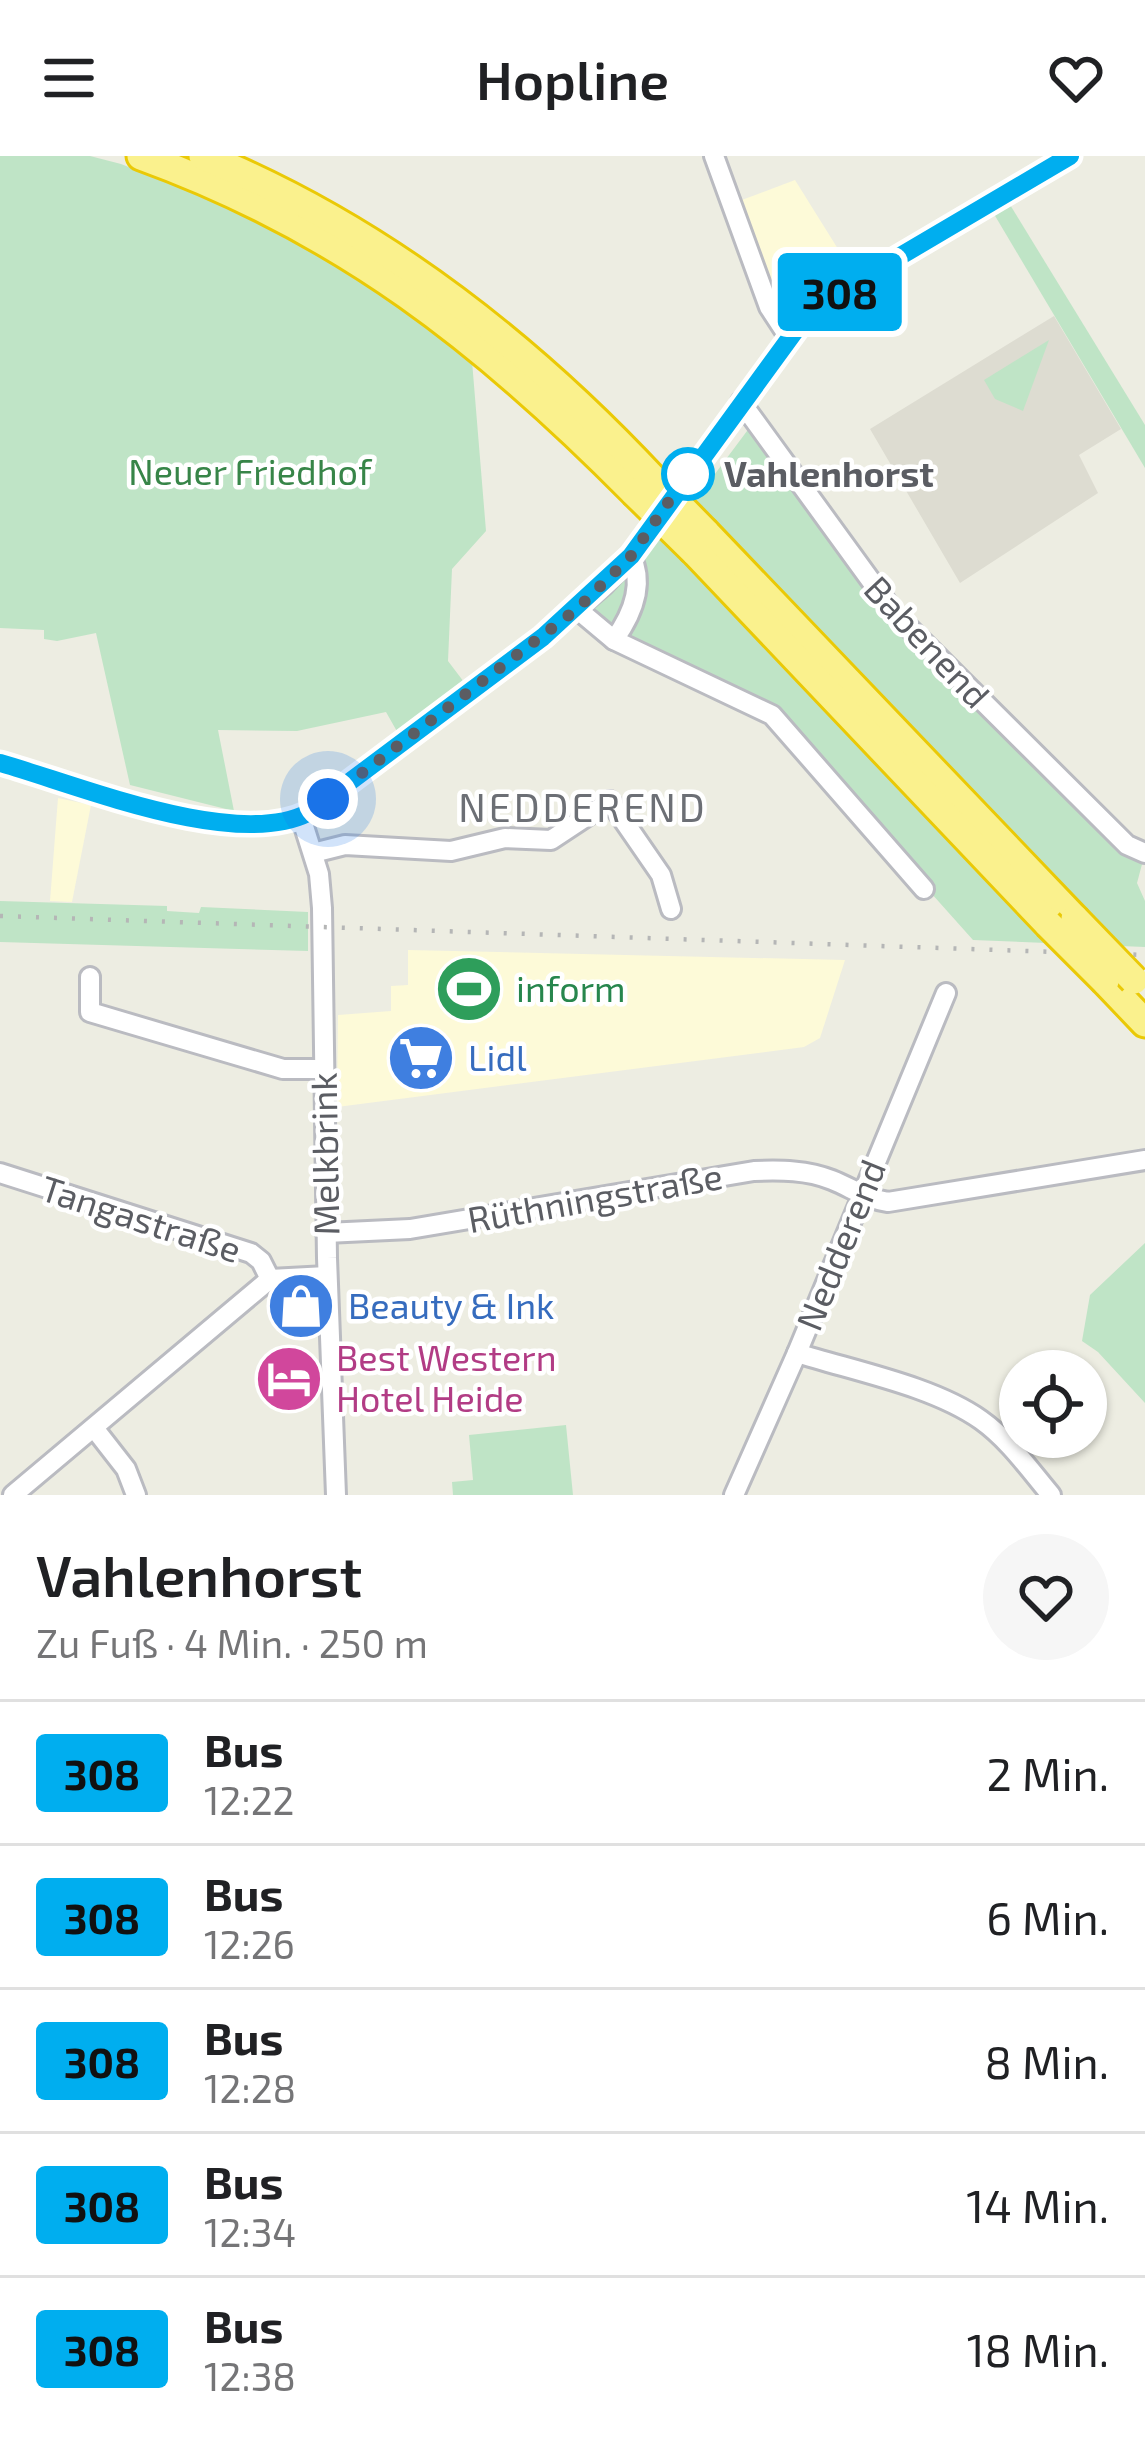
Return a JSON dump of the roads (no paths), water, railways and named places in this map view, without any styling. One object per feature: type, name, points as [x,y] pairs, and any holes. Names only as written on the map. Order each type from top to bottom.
[{"type":"highway","points":[[141,156],[219,185],[298,224],[370,268],[497,361],[645,486]]},
{"type":"highway","points":[[203,156],[284,192],[367,238]]},
{"type":"highway","points":[[243,156],[328,202],[367,238],[504,338],[1062,921],[1128,984],[1145,1022]]},
{"type":"street","points":[[714,156],[770,307],[788,336]]},
{"type":"street","points":[[0,763],[230,825],[301,817],[577,609],[631,556],[788,336],[830,298],[1070,156]]},
{"type":"street","name":"Babenend","points":[[741,402],[895,614],[1127,845],[1145,854]]},
{"type":"street","points":[[614,640],[635,599],[637,575],[631,556]]},
{"type":"street","points":[[577,609],[614,640],[772,715],[924,889]]},
{"type":"street","points":[[314,853],[345,845],[451,851],[505,838],[551,839],[610,801],[661,875],[671,909]]},
{"type":"street","name":"Melkbrink","points":[[301,817],[314,853],[322,908],[326,1233],[336,1495]]},
{"type":"street","points":[[91,977],[90,1012],[283,1069],[324,1070]]},
{"type":"street","name":"Nedderend","points":[[734,1495],[946,993]]},
{"type":"street","name":"Rüthningstraße","points":[[326,1233],[410,1229],[754,1172],[790,1169],[831,1179],[888,1202],[1145,1160]]},
{"type":"street","name":"Tangastraße","points":[[0,1173],[251,1253],[270,1279]]},
{"type":"street","points":[[14,1495],[270,1279],[328,1276]]},
{"type":"street","points":[[797,1353],[936,1397],[968,1412],[1010,1445],[1051,1495]]},
{"type":"street","points":[[94,1429],[126,1469],[136,1495]]},
{"type":"railway","points":[[0,916],[1145,955]]},
{"type":"place","name":"Vahlenhorst","points":[[688,474]]},
{"type":"place","name":"inform","points":[[469,989]]},
{"type":"place","name":"Lidl","points":[[421,1058]]},
{"type":"place","name":"Beauty & Ink","points":[[301,1306]]},
{"type":"place","name":"Best Western Hotel Heide","points":[[289,1379]]},
{"type":"district","name":"NEDDEREND","points":[[583,808]]},
{"type":"park label","name":"Neuer Friedhof","points":[[250,472]]}]
